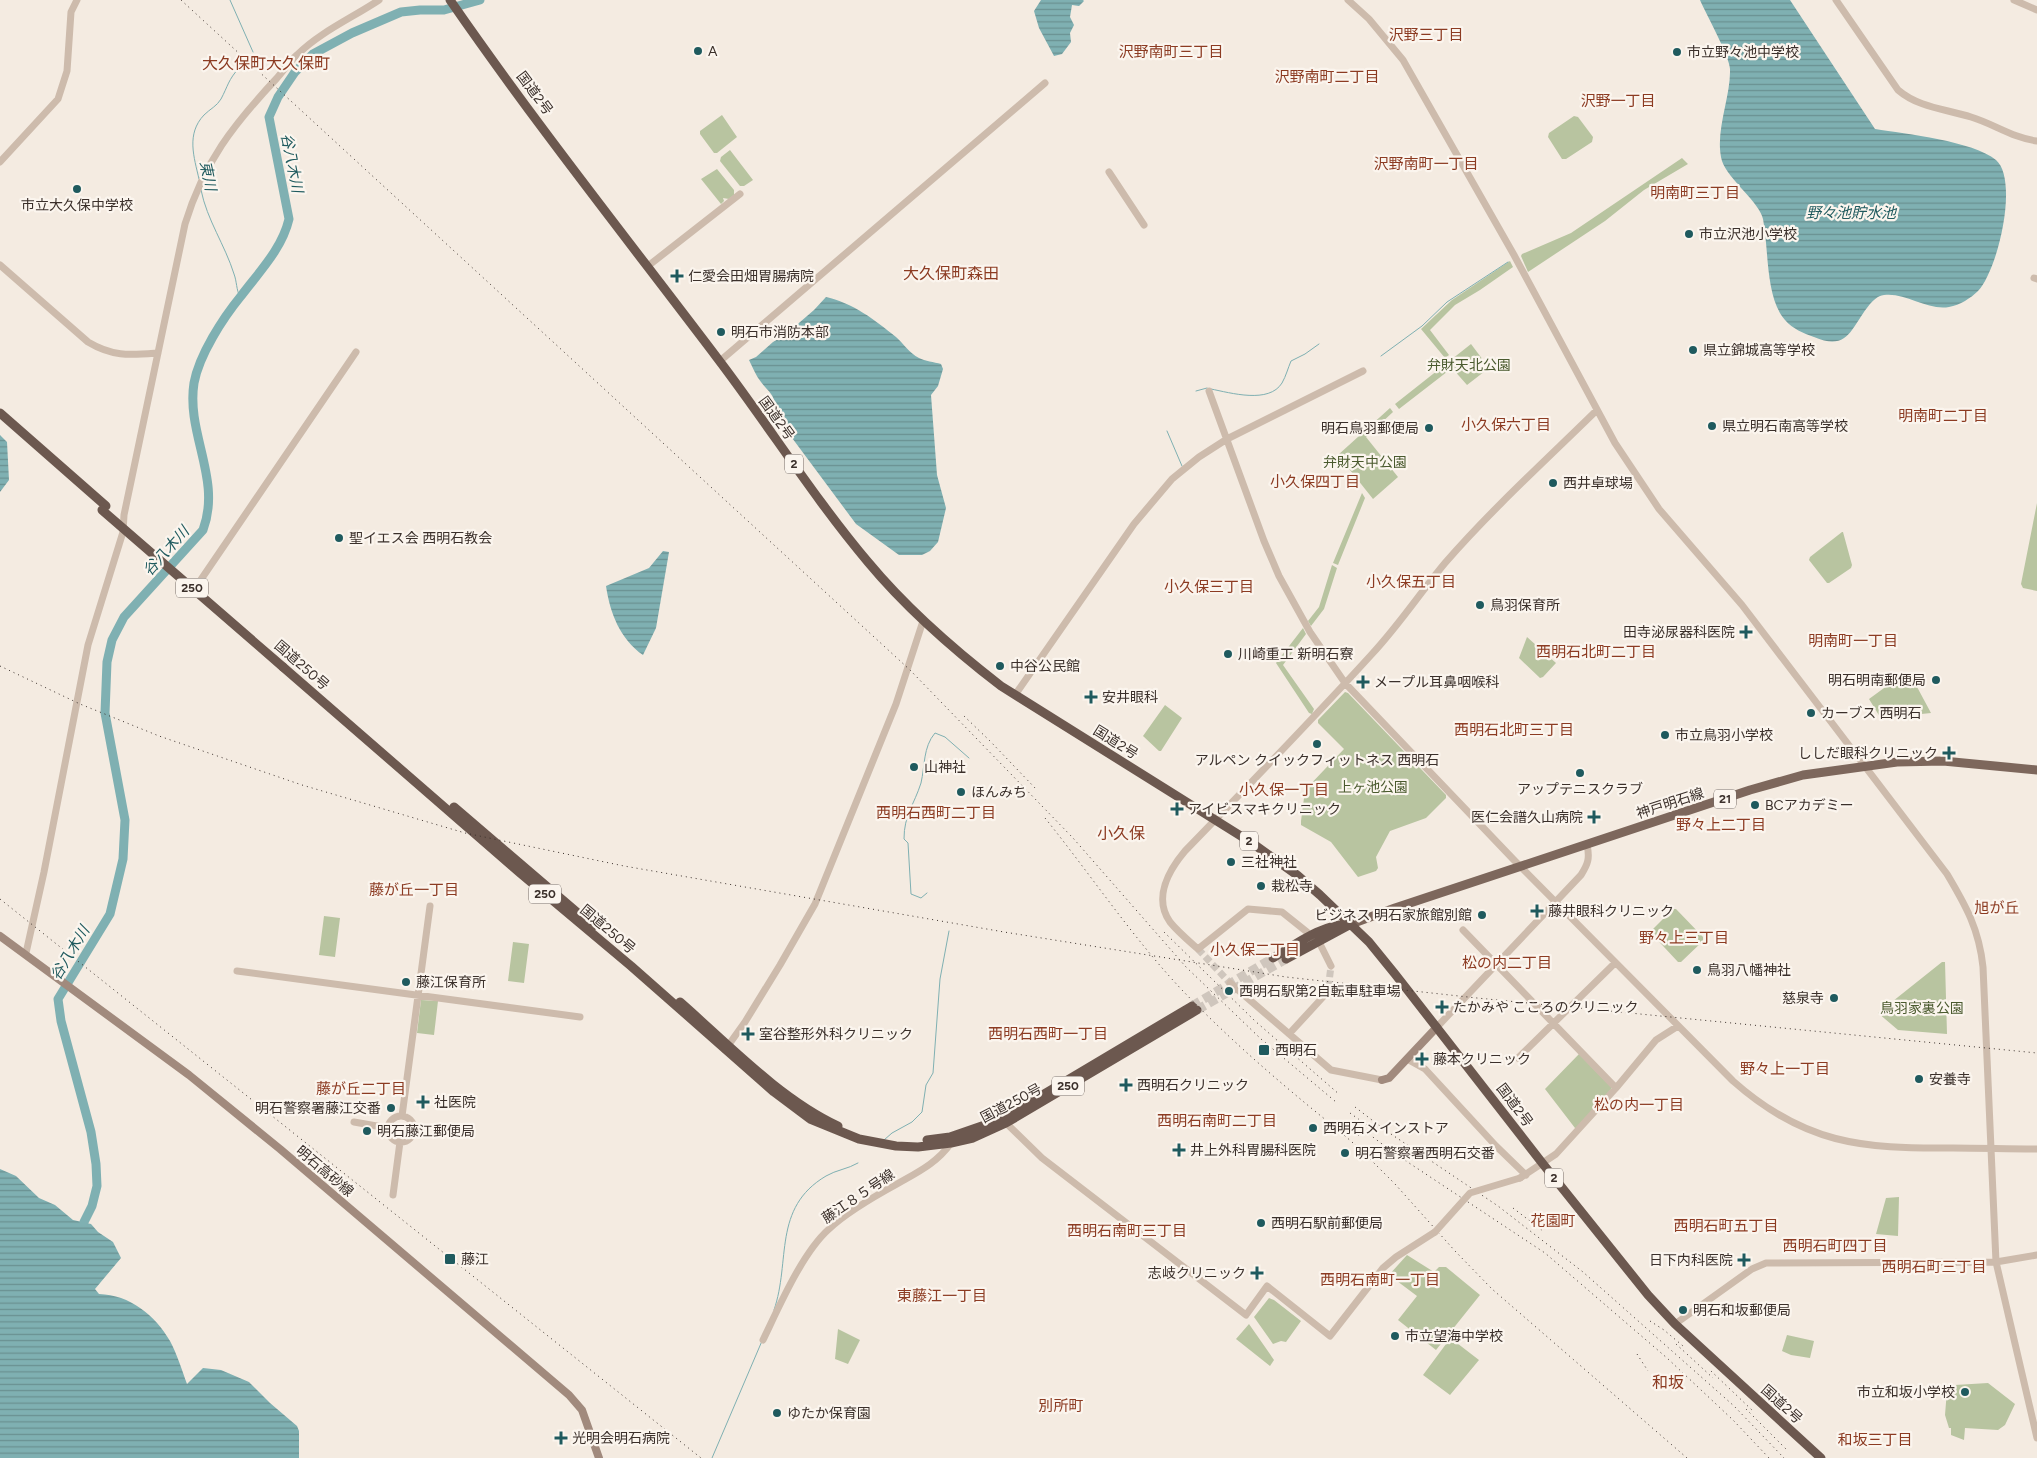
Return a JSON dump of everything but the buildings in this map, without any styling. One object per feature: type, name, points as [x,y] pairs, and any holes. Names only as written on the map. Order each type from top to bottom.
[{"type":"highway","name":"国道2号","points":[[450,0],[867,562],[923,621],[973,665],[1014,696],[1215,819],[1282,864],[1297,875],[1351,924],[1381,957],[1437,1027],[1614,1254],[1675,1324],[1821,1458]]},
{"type":"highway","name":"国道250号","points":[[0,414],[104,508]]},
{"type":"highway","name":"国道250号","points":[[0,421],[285,664],[727,1048],[774,1092],[810,1119],[838,1132],[860,1137],[932,1142],[951,1140],[1004,1121],[1194,1008]]},
{"type":"highway","points":[[1272,958],[1310,936],[1338,923],[1351,924]]},
{"type":"highway","points":[[1286,959],[1351,924]]},
{"type":"highway","name":"国道250号","points":[[727,1048],[814,1114],[860,1137]]},
{"type":"main road","name":"神戸明石線","points":[[1351,924],[1750,790],[1803,776],[1896,762],[1943,761],[2037,770]]},
{"type":"main road","name":"明石高砂線","points":[[0,936],[26,953],[189,1076],[280,1149],[569,1395],[582,1410],[599,1458]]},
{"type":"main road","points":[[1382,1080],[1389,1078],[1437,1027]]},
{"type":"street","points":[[0,162],[58,99],[67,71],[71,12],[77,0]]},
{"type":"street","points":[[26,953],[88,645],[123,532],[124,515],[188,216],[200,184],[219,147],[252,104],[297,55],[322,35],[379,0]]},
{"type":"street","points":[[1348,0],[1369,19],[1403,60],[1511,250],[1614,443],[1659,509],[1742,605],[1947,874],[1968,908],[1976,930],[1983,967],[1996,1262],[2037,1438]]},
{"type":"street","points":[[1836,0],[1898,90],[1905,96],[1921,104],[1972,117],[2025,140],[2037,141]]},
{"type":"street","points":[[2014,0],[2037,10]]},
{"type":"street","points":[[720,362],[1045,83]]},
{"type":"street","points":[[1109,172],[1144,224]]},
{"type":"street","points":[[648,266],[740,194]]},
{"type":"street","points":[[0,265],[97,348],[120,355],[158,353]]},
{"type":"street","points":[[200,581],[356,352]]},
{"type":"street","points":[[1014,696],[1134,524],[1172,480],[1199,457],[1226,439],[1363,371]]},
{"type":"street","points":[[1209,391],[1264,541],[1288,596],[1345,683],[1448,792],[1615,963],[1753,1099],[1779,1116],[1823,1136],[1869,1146],[2037,1149]]},
{"type":"street","points":[[1310,936],[1282,912],[1248,909],[1198,949],[1171,923],[1167,916],[1164,894],[1171,868],[1184,851],[1391,633],[1445,563],[1597,410]]},
{"type":"street","points":[[727,1048],[786,956],[815,904],[896,704],[923,621]]},
{"type":"street","points":[[1437,1027],[1581,875],[1590,856],[1587,845]]},
{"type":"street","points":[[402,1116],[430,906]]},
{"type":"street","points":[[1462,930],[1616,1088]]},
{"type":"street","points":[[1319,942],[1330,966]]},
{"type":"street","points":[[1518,1058],[1615,963]]},
{"type":"street","points":[[238,970],[580,1017]]},
{"type":"street","points":[[1230,983],[1331,1070],[1382,1080]]},
{"type":"street","points":[[1289,1034],[1323,997]]},
{"type":"street","points":[[1004,1121],[1042,1158],[1246,1315],[1267,1286],[1330,1336],[1383,1268],[1396,1257],[1435,1232],[1470,1193],[1523,1177],[1543,1164],[1570,1140],[1659,1036],[1678,1026]]},
{"type":"street","points":[[1407,1059],[1425,1069],[1523,1177]]},
{"type":"street","points":[[402,1116],[412,1122],[414,1130],[408,1140],[400,1142],[389,1136],[388,1128],[394,1118],[402,1116]]},
{"type":"street","points":[[354,1122],[388,1128]]},
{"type":"street","name":"藤江８５号線","points":[[763,1340],[813,1247],[831,1227],[937,1160],[951,1140]]},
{"type":"street","points":[[393,1195],[400,1142]]},
{"type":"street","points":[[1675,1324],[1752,1269],[1766,1263],[1996,1262],[2037,1255]]},
{"type":"green space","points":[[722,115],[737,137],[717,153],[714,153],[700,134],[700,131]]},
{"type":"green space","points":[[1574,116],[1578,117],[1593,137],[1592,142],[1566,159],[1562,159],[1548,137],[1549,133]]},
{"type":"green space","points":[[730,150],[753,180],[744,186],[740,186],[720,161],[721,157]]},
{"type":"green space","points":[[1682,158],[1688,164],[1644,190],[1605,221],[1528,272],[1521,256],[1522,254],[1571,233]]},
{"type":"green space","points":[[717,169],[734,190],[734,195],[729,199],[723,198],[724,201],[721,204],[701,179]]},
{"type":"green space","points":[[1510,261],[1513,267],[1455,305],[1430,330],[1449,355],[1445,358],[1421,329],[1452,300]]},
{"type":"green space","name":"弁財天北公園","points":[[1471,344],[1489,368],[1467,385],[1452,368],[1399,409],[1395,404]]},
{"type":"green space","name":"弁財天中公園","points":[[1390,408],[1393,412],[1366,437],[1398,477],[1373,499],[1338,455]]},
{"type":"green space","points":[[1362,493],[1365,498],[1338,565],[1333,563]]},
{"type":"green space","points":[[2037,503],[2037,591],[2023,588],[2021,584]]},
{"type":"green space","points":[[1842,532],[1852,565],[1851,568],[1827,583],[1809,560],[1810,557]]},
{"type":"green space","points":[[1332,565],[1337,568],[1324,609],[1311,626],[1308,621],[1319,607]]},
{"type":"green space","points":[[1303,628],[1306,634],[1283,665],[1314,709],[1312,714],[1309,713],[1276,663]]},
{"type":"green space","points":[[1527,637],[1556,663],[1543,677],[1540,678],[1519,658]]},
{"type":"green space","points":[[1906,672],[1909,672],[1931,713],[1880,717],[1869,699]]},
{"type":"green space","name":"上ヶ池公園","points":[[1345,692],[1446,795],[1446,798],[1426,818],[1390,831],[1376,857],[1378,868],[1376,871],[1358,877],[1331,842],[1301,825],[1305,790],[1344,749],[1318,723],[1318,720]]},
{"type":"green space","points":[[1165,705],[1182,718],[1161,751],[1159,751],[1143,736]]},
{"type":"green space","points":[[1673,909],[1676,909],[1703,937],[1703,941],[1681,962],[1678,962],[1650,932]]},
{"type":"green space","points":[[324,916],[340,918],[335,957],[319,955]]},
{"type":"green space","points":[[513,942],[529,944],[524,983],[508,981]]},
{"type":"green space","name":"鳥羽家裏公園","points":[[1942,962],[1945,962],[1947,1034],[1898,1030],[1878,1013]]},
{"type":"green space","points":[[421,1000],[438,1001],[434,1035],[417,1033]]},
{"type":"green space","points":[[1579,1054],[1612,1088],[1578,1128],[1575,1128],[1545,1089]]},
{"type":"green space","points":[[1899,1197],[1898,1236],[1876,1234],[1886,1198]]},
{"type":"green space","points":[[1407,1255],[1434,1272],[1439,1267],[1446,1267],[1480,1295],[1436,1350],[1398,1320],[1417,1296],[1389,1275]]},
{"type":"green space","points":[[1269,1298],[1301,1321],[1286,1342],[1281,1341],[1273,1344],[1254,1317]]},
{"type":"green space","points":[[1249,1324],[1274,1360],[1270,1366],[1236,1339]]},
{"type":"green space","points":[[838,1329],[860,1340],[848,1364],[835,1359]]},
{"type":"green space","points":[[1787,1335],[1814,1341],[1810,1358],[1791,1355],[1782,1351]]},
{"type":"green space","points":[[1449,1340],[1453,1340],[1479,1360],[1450,1395],[1423,1375]]},
{"type":"green space","points":[[1988,1383],[2015,1404],[2005,1425],[1998,1430],[1965,1428],[1964,1440],[1951,1435],[1951,1428],[1949,1428],[1945,1415],[1947,1390],[1955,1385]]},
{"type":"water","points":[[1041,0],[1084,1],[1079,6],[1072,5],[1070,17],[1074,25],[1070,33],[1071,42],[1062,54],[1054,56],[1039,28],[1034,11]]},
{"type":"water","name":"野々池貯水池","points":[[1700,0],[1790,0],[1875,129],[1956,143],[1985,153],[1996,160],[2003,171],[2006,186],[2006,205],[1999,246],[1985,280],[1978,291],[1961,303],[1941,308],[1900,296],[1892,295],[1876,298],[1848,335],[1835,341],[1826,341],[1806,334],[1785,320],[1774,299],[1771,286],[1765,231],[1761,213],[1725,168],[1722,161],[1720,150],[1721,127],[1730,80],[1730,69],[1722,46]]},
{"type":"water","points":[[826,297],[845,303],[863,313],[896,337],[915,356],[941,364],[943,369],[938,386],[931,395],[937,475],[946,508],[938,542],[930,551],[922,555],[899,555],[856,524],[775,415],[772,396],[758,377],[749,360],[756,357],[773,342],[785,335]]},
{"type":"water","points":[[0,435],[7,442],[9,480],[0,492]]},
{"type":"water","points":[[663,551],[669,552],[656,628],[643,655],[628,641],[617,625],[610,606],[606,586],[649,568]]},
{"type":"water","points":[[0,1169],[16,1176],[39,1198],[55,1205],[73,1220],[91,1224],[98,1232],[113,1242],[121,1258],[95,1289],[99,1294],[110,1295],[131,1302],[157,1323],[173,1346],[187,1384],[203,1368],[221,1370],[249,1382],[297,1426],[299,1431],[299,1458],[0,1458]]},
{"type":"waterway","name":"東川","points":[[230,0],[253,52]]},
{"type":"waterway","name":"谷八木川","points":[[84,1222],[92,1206],[97,1186],[96,1164],[91,1132],[61,1021],[58,999],[110,914],[123,859],[125,820],[105,713],[107,662],[112,640],[124,617],[203,530],[208,511],[208,493],[193,402],[194,383],[197,372],[206,349],[234,305],[275,250],[286,230],[289,219],[269,117],[278,97],[295,72],[313,54],[352,33],[401,12],[444,10],[480,0]]},
{"type":"waterway","name":"東川","points":[[199,179],[193,146],[195,130],[198,122],[219,101],[239,68]]},
{"type":"waterway","name":"東川","points":[[201,190],[207,212],[230,263],[240,297]]},
{"type":"waterway","points":[[1381,356],[1422,326],[1447,302],[1508,262]]},
{"type":"waterway","points":[[1211,389],[1249,395],[1268,393],[1282,383],[1291,361],[1319,344]]},
{"type":"waterway","points":[[1196,391],[1207,388]]},
{"type":"waterway","points":[[1167,431],[1182,466]]},
{"type":"waterway","points":[[927,893],[921,898],[911,894],[908,843],[904,839],[906,823],[921,783],[926,750],[935,733],[945,737],[969,758]]},
{"type":"waterway","points":[[884,1140],[892,1133],[912,1122],[922,1112],[926,1085],[933,1073],[940,979],[949,931]]},
{"type":"waterway","points":[[774,1310],[779,1291],[786,1237],[790,1220],[797,1204],[809,1189],[826,1176],[858,1163]]},
{"type":"waterway","points":[[712,1458],[762,1341]]},
{"type":"tunnel","points":[[1198,949],[1230,983]]},
{"type":"tunnel","points":[[1192,1006],[1273,958]]},
{"type":"tunnel","points":[[1197,1010],[1286,959]]},
{"type":"tunnel","points":[[1327,998],[1331,966]]},
{"type":"railway","points":[[181,0],[910,670],[1073,838],[1186,967],[1261,1039],[1336,1102]]},
{"type":"railway","points":[[0,666],[80,704],[159,736],[302,785],[465,833],[624,866],[1004,932],[1286,977],[1477,998],[2037,1053]]},
{"type":"railway","points":[[964,716],[1036,789]]},
{"type":"railway","points":[[1045,818],[1129,927],[1182,990],[1255,1060],[1332,1125]]},
{"type":"railway","points":[[0,899],[701,1458]]},
{"type":"railway","points":[[1164,932],[1255,1021],[1340,1095]]},
{"type":"railway","points":[[1355,1107],[1385,1130],[1498,1206],[1583,1272],[1734,1406],[1784,1458]]},
{"type":"railway","points":[[1350,1113],[1368,1126]]},
{"type":"railway","points":[[1342,1123],[1361,1137]]},
{"type":"railway","points":[[1357,1125],[1394,1153],[1545,1253],[1667,1358],[1733,1420],[1769,1458]]},
{"type":"railway","points":[[1337,1129],[1395,1184],[1492,1289],[1687,1458]]},
{"type":"railway","points":[[1513,1208],[1543,1231]]},
{"type":"railway","points":[[1650,1321],[1683,1346]]},
{"type":"railway","points":[[1676,1344],[1713,1378]]},
{"type":"railway","points":[[1637,1354],[1648,1371]]},
{"type":"railway","points":[[1711,1371],[1753,1411]]},
{"type":"railway","points":[[1746,1409],[1786,1449]]},
{"type":"place","name":"A","points":[[698,51]]},
{"type":"place","name":"市立野々池中学校","points":[[1677,52]]},
{"type":"place","name":"市立大久保中学校","points":[[77,189]]},
{"type":"place","name":"市立沢池小学校","points":[[1689,234]]},
{"type":"place","name":"仁愛会田畑胃腸病院","points":[[677,276]]},
{"type":"place","name":"明石市消防本部","points":[[721,332]]},
{"type":"place","name":"県立錦城高等学校","points":[[1693,350]]},
{"type":"place","name":"県立明石南高等学校","points":[[1712,426]]},
{"type":"place","name":"明石鳥羽郵便局","points":[[1429,428]]},
{"type":"place","name":"西井卓球場","points":[[1553,483]]},
{"type":"place","name":"聖イエス会 西明石教会","points":[[339,538]]},
{"type":"place","name":"鳥羽保育所","points":[[1480,605]]},
{"type":"place","name":"田寺泌尿器科医院","points":[[1746,632]]},
{"type":"place","name":"川崎重工 新明石寮","points":[[1228,654]]},
{"type":"place","name":"中谷公民館","points":[[1000,666]]},
{"type":"place","name":"明石明南郵便局","points":[[1936,680]]},
{"type":"place","name":"メープル耳鼻咽喉科","points":[[1363,682]]},
{"type":"place","name":"安井眼科","points":[[1091,697]]},
{"type":"place","name":"カーブス 西明石","points":[[1811,713]]},
{"type":"place","name":"市立鳥羽小学校","points":[[1665,735]]},
{"type":"place","name":"アルペン クイックフィットネス 西明石","points":[[1317,744]]},
{"type":"place","name":"ししだ眼科クリニック","points":[[1949,753]]},
{"type":"place","name":"山神社","points":[[914,767]]},
{"type":"place","name":"アップテニスクラブ","points":[[1580,773]]},
{"type":"place","name":"ほんみち","points":[[961,792]]},
{"type":"place","name":"BCアカデミー","points":[[1755,805]]},
{"type":"place","name":"アイビスマキクリニック","points":[[1177,809]]},
{"type":"place","name":"医仁会譜久山病院","points":[[1594,817]]},
{"type":"place","name":"三社神社","points":[[1231,862]]},
{"type":"place","name":"栽松寺","points":[[1261,886]]},
{"type":"place","name":"藤井眼科クリニック","points":[[1537,911]]},
{"type":"place","name":"ビジネス 明石家旅館別館","points":[[1482,915]]},
{"type":"place","name":"鳥羽八幡神社","points":[[1697,970]]},
{"type":"place","name":"藤江保育所","points":[[406,982]]},
{"type":"place","name":"西明石駅第2自転車駐車場","points":[[1229,991]]},
{"type":"place","name":"慈泉寺","points":[[1834,998]]},
{"type":"place","name":"たかみや こころのクリニック","points":[[1442,1007]]},
{"type":"place","name":"室谷整形外科クリニック","points":[[748,1034]]},
{"type":"place","name":"西明石","points":[[1264,1050]]},
{"type":"place","name":"藤本クリニック","points":[[1422,1059]]},
{"type":"place","name":"安養寺","points":[[1919,1079]]},
{"type":"place","name":"西明石クリニック","points":[[1126,1085]]},
{"type":"place","name":"社医院","points":[[423,1102]]},
{"type":"place","name":"明石警察署藤江交番","points":[[391,1108]]},
{"type":"place","name":"西明石メインストア","points":[[1313,1128]]},
{"type":"place","name":"明石藤江郵便局","points":[[367,1131]]},
{"type":"place","name":"井上外科胃腸科医院","points":[[1179,1150]]},
{"type":"place","name":"明石警察署西明石交番","points":[[1345,1153]]},
{"type":"place","name":"西明石駅前郵便局","points":[[1261,1223]]},
{"type":"place","name":"藤江","points":[[450,1259]]},
{"type":"place","name":"日下内科医院","points":[[1744,1260]]},
{"type":"place","name":"志岐クリニック","points":[[1257,1273]]},
{"type":"place","name":"明石和坂郵便局","points":[[1683,1310]]},
{"type":"place","name":"市立望海中学校","points":[[1395,1336]]},
{"type":"place","name":"市立和坂小学校","points":[[1965,1392]]},
{"type":"place","name":"ゆたか保育園","points":[[777,1413]]},
{"type":"place","name":"光明会明石病院","points":[[561,1438]]},
{"type":"district","name":"沢野三丁目","points":[[1426,35]]},
{"type":"district","name":"沢野南町三丁目","points":[[1171,52]]},
{"type":"district","name":"大久保町大久保町","points":[[266,63]]},
{"type":"district","name":"沢野南町二丁目","points":[[1327,77]]},
{"type":"district","name":"沢野一丁目","points":[[1618,101]]},
{"type":"district","name":"沢野南町一丁目","points":[[1426,164]]},
{"type":"district","name":"明南町三丁目","points":[[1695,193]]},
{"type":"district","name":"大久保町森田","points":[[951,273]]},
{"type":"district","name":"明南町二丁目","points":[[1943,416]]},
{"type":"district","name":"小久保六丁目","points":[[1506,425]]},
{"type":"district","name":"小久保四丁目","points":[[1315,482]]},
{"type":"district","name":"小久保五丁目","points":[[1411,582]]},
{"type":"district","name":"小久保三丁目","points":[[1209,587]]},
{"type":"district","name":"明南町一丁目","points":[[1853,641]]},
{"type":"district","name":"西明石北町二丁目","points":[[1596,652]]},
{"type":"district","name":"西明石北町三丁目","points":[[1514,730]]},
{"type":"district","name":"小久保一丁目","points":[[1284,790]]},
{"type":"district","name":"西明石西町二丁目","points":[[936,813]]},
{"type":"district","name":"野々上二丁目","points":[[1721,825]]},
{"type":"district","name":"小久保","points":[[1121,833]]},
{"type":"district","name":"藤が丘一丁目","points":[[414,890]]},
{"type":"district","name":"旭が丘","points":[[1997,908]]},
{"type":"district","name":"野々上三丁目","points":[[1684,938]]},
{"type":"district","name":"小久保二丁目","points":[[1255,950]]},
{"type":"district","name":"松の内二丁目","points":[[1507,963]]},
{"type":"district","name":"西明石西町一丁目","points":[[1048,1034]]},
{"type":"district","name":"野々上一丁目","points":[[1785,1069]]},
{"type":"district","name":"藤が丘二丁目","points":[[361,1089]]},
{"type":"district","name":"松の内一丁目","points":[[1639,1105]]},
{"type":"district","name":"西明石南町二丁目","points":[[1217,1121]]},
{"type":"district","name":"花園町","points":[[1553,1221]]},
{"type":"district","name":"西明石町五丁目","points":[[1726,1226]]},
{"type":"district","name":"西明石南町三丁目","points":[[1127,1231]]},
{"type":"district","name":"西明石町四丁目","points":[[1835,1246]]},
{"type":"district","name":"西明石町三丁目","points":[[1934,1267]]},
{"type":"district","name":"西明石南町一丁目","points":[[1380,1280]]},
{"type":"district","name":"東藤江一丁目","points":[[942,1296]]},
{"type":"district","name":"和坂","points":[[1668,1382]]},
{"type":"district","name":"別所町","points":[[1061,1406]]},
{"type":"district","name":"和坂三丁目","points":[[1875,1440]]}]
